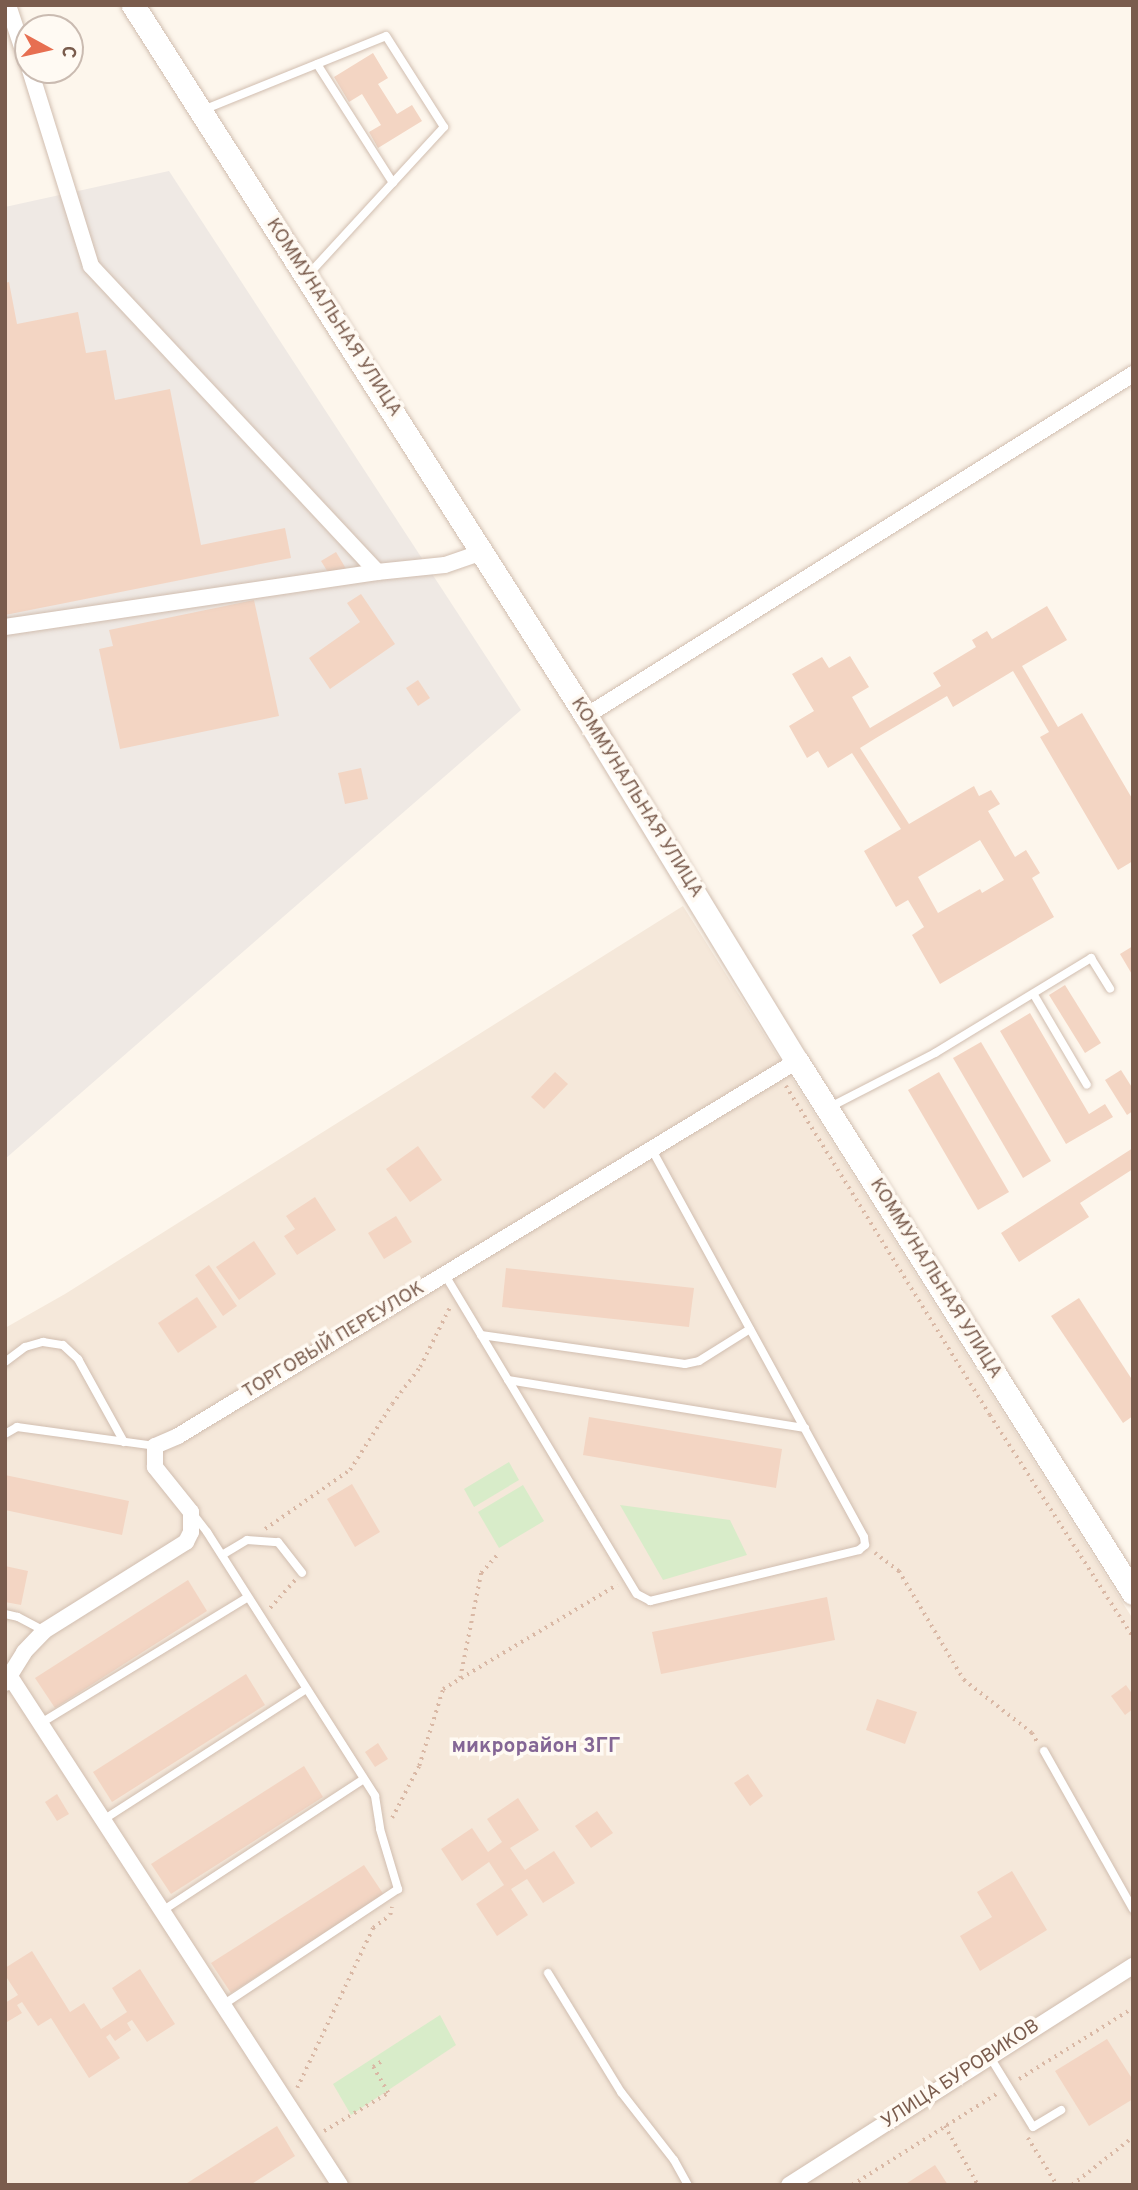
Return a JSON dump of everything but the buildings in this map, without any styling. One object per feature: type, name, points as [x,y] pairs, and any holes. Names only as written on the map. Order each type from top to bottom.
[{"type":"main road","name":"КОММУНАЛЬНАЯ УЛИЦА","points":[[133,5],[586,716],[797,1061],[1133,1593]]},
{"type":"street","points":[[8,5],[14,23]]},
{"type":"street","points":[[34,84],[91,266],[377,572]]},
{"type":"street","points":[[586,716],[1133,374]]},
{"type":"street","points":[[5,626],[377,572],[445,565],[482,552]]},
{"type":"street","name":"ТОРГОВЫЙ ПЕРЕУЛОК","points":[[155,1446],[178,1436],[797,1061]]},
{"type":"street","points":[[155,1446],[155,1467],[191,1513],[191,1532],[186,1542],[44,1631],[7,1679],[41,1723],[340,2185]]},
{"type":"street","name":"УЛИЦА БУРОВИКОВ","points":[[789,2185],[1133,1966]]},
{"type":"lane","points":[[201,111],[386,36],[444,127],[306,277]]},
{"type":"lane","points":[[317,64],[393,183]]},
{"type":"lane","points":[[828,1109],[935,1053],[1091,958],[1111,988]]},
{"type":"lane","points":[[1034,995],[1087,1085]]},
{"type":"lane","points":[[444,1274],[637,1594],[650,1601],[859,1550],[865,1545],[864,1536],[652,1149]]},
{"type":"lane","points":[[481,1335],[685,1364],[699,1361],[750,1329]]},
{"type":"lane","points":[[5,1362],[25,1348],[43,1342],[63,1345],[78,1359],[124,1442]]},
{"type":"lane","points":[[509,1380],[805,1429]]},
{"type":"lane","points":[[5,1434],[17,1427],[155,1446]]},
{"type":"lane","points":[[191,1513],[222,1555],[375,1797],[380,1829],[398,1889],[223,2005]]},
{"type":"lane","points":[[222,1555],[247,1541],[278,1542],[302,1573]]},
{"type":"lane","points":[[41,1723],[248,1597]]},
{"type":"lane","points":[[5,1614],[18,1617],[44,1631]]},
{"type":"lane","points":[[103,1820],[306,1689]]},
{"type":"lane","points":[[1044,1751],[1133,1909]]},
{"type":"lane","points":[[162,1910],[364,1779]]},
{"type":"lane","points":[[548,1973],[621,2092],[674,2160],[688,2185]]},
{"type":"lane","points":[[990,2057],[1033,2127],[1061,2110]]},
{"type":"path","points":[[247,1541],[350,1470],[392,1404],[420,1367],[457,1294]]},
{"type":"path","points":[[865,1545],[899,1572],[964,1679],[1032,1733],[1044,1751]]},
{"type":"path","points":[[460,1678],[481,1573],[498,1553]]},
{"type":"path","points":[[261,1618],[302,1573]]},
{"type":"path","points":[[380,1829],[389,1824],[408,1792],[443,1689],[627,1578]]},
{"type":"path","points":[[288,2105],[373,1928],[390,1915],[398,1889]]},
{"type":"path","points":[[852,2185],[1133,2008]]},
{"type":"path","points":[[310,2140],[388,2093],[373,2067],[382,2061]]},
{"type":"path","points":[[944,2126],[978,2185]]},
{"type":"path","points":[[1072,2185],[1133,2137]]},
{"type":"shaded area","points":[[169,171],[521,710],[5,1159],[5,207]]},
{"type":"shaded area","points":[[683,906],[1133,1619],[1133,2185],[5,2185],[5,1328],[65,1294]]},
{"type":"green space","points":[[509,1462],[519,1480],[474,1507],[464,1489]]},
{"type":"green space","points":[[523,1485],[544,1521],[499,1548],[478,1512]]},
{"type":"green space","points":[[620,1505],[730,1520],[747,1555],[663,1580]]},
{"type":"green space","points":[[440,2015],[456,2045],[351,2115],[333,2084]]},
{"type":"district","name":"микрорайон 3ГГ","points":[[536,1747]]}]
